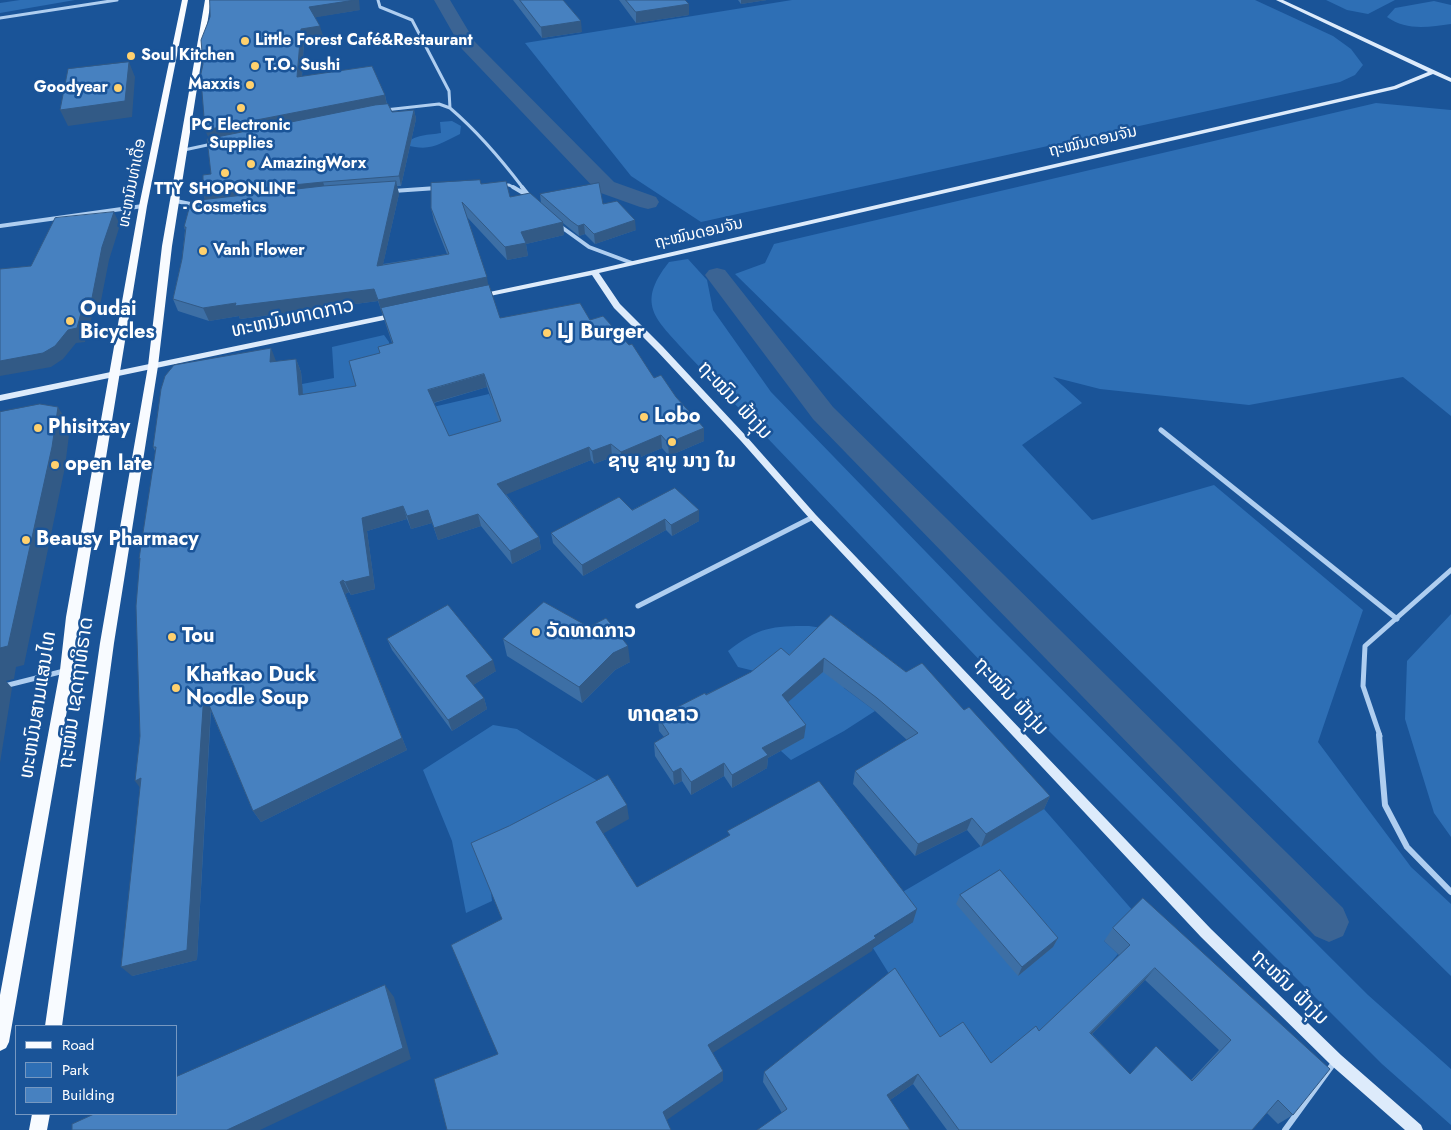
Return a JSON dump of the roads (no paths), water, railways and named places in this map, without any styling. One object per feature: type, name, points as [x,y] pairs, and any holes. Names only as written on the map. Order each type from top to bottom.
[{"type":"main road","name":"ທະຫນົນທ່າເດື່ອ","points":[[115,374],[143,206],[185,0]]},
{"type":"main road","points":[[153,366],[167,246],[208,0]]},
{"type":"main road","name":"ຖະໜົນ ເຊດຖາທິຣາດ","points":[[53,1025],[107,643],[153,366]]},
{"type":"main road","name":"ທະຫນົນສາມແສນໄທ","points":[[0,1042],[67,670],[73,617],[115,374]]},
{"type":"main road","points":[[38,1130],[41,1115]]},
{"type":"street","points":[[0,18],[117,0]]},
{"type":"street","points":[[378,0],[380,8],[412,20],[449,91],[450,108]]},
{"type":"street","points":[[1279,0],[1451,80]]},
{"type":"street","name":"ຖະໝົນດອນຈັນ","points":[[594,272],[1396,87],[1432,72]]},
{"type":"street","points":[[377,111],[439,104],[450,108],[470,125],[499,156],[527,195]]},
{"type":"street","points":[[184,150],[212,144]]},
{"type":"street","points":[[499,185],[508,185],[534,201]]},
{"type":"street","points":[[384,191],[442,187]]},
{"type":"street","points":[[176,201],[199,206]]},
{"type":"street","points":[[0,226],[143,206]]},
{"type":"street","points":[[554,220],[567,233],[589,247],[632,263]]},
{"type":"street","points":[[469,299],[594,272]]},
{"type":"street","name":"ຖະໝົນ ຟ້າງຸ່ມ","points":[[594,272],[617,306],[660,348],[813,517],[1206,933],[1336,1060],[1416,1130]]},
{"type":"street","name":"ທະຫນົນທາດກາວ","points":[[0,398],[402,313]]},
{"type":"street","points":[[1161,430],[1397,619]]},
{"type":"street","points":[[638,606],[813,517]]},
{"type":"street","points":[[1451,570],[1365,646],[1363,686],[1381,740],[1384,806],[1407,847],[1451,892]]},
{"type":"street","points":[[0,687],[67,670]]},
{"type":"street","points":[[1285,1130],[1336,1060]]},
{"type":"waterway","points":[[442,0],[468,45],[606,187],[648,202]]},
{"type":"waterway","points":[[717,275],[823,413],[1329,922]]},
{"type":"place","name":"Little Forest Café&Restaurant","points":[[245,41]]},
{"type":"place","name":"Soul Kitchen","points":[[131,56]]},
{"type":"place","name":"T.O. Sushi","points":[[255,66]]},
{"type":"place","name":"Maxxis","points":[[250,85]]},
{"type":"place","name":"Goodyear","points":[[118,88]]},
{"type":"place","name":"PC Electronic Supplies","points":[[241,108]]},
{"type":"place","name":"AmazingWorx","points":[[251,164]]},
{"type":"place","name":"TTY SHOPONLINE - Cosmetics","points":[[225,173]]},
{"type":"place","name":"Vanh Flower","points":[[203,251]]},
{"type":"place","name":"Oudai Bicycles","points":[[70,321]]},
{"type":"place","name":"LJ Burger","points":[[547,333]]},
{"type":"place","name":"Lobo","points":[[644,417]]},
{"type":"place","name":"Phisitxay","points":[[38,428]]},
{"type":"place","name":"ຊາບູ ຊາບູ ນາງ ໃນ","points":[[672,442]]},
{"type":"place","name":"open late","points":[[55,465]]},
{"type":"place","name":"Beausy Pharmacy","points":[[26,540]]},
{"type":"place","name":"ວັດທາດກາວ","points":[[536,632]]},
{"type":"place","name":"Tou","points":[[172,637]]},
{"type":"place","name":"Khatkao Duck Noodle Soup","points":[[176,688]]},
{"type":"district","name":"ທາດຂາວ","points":[[663,716]]}]
